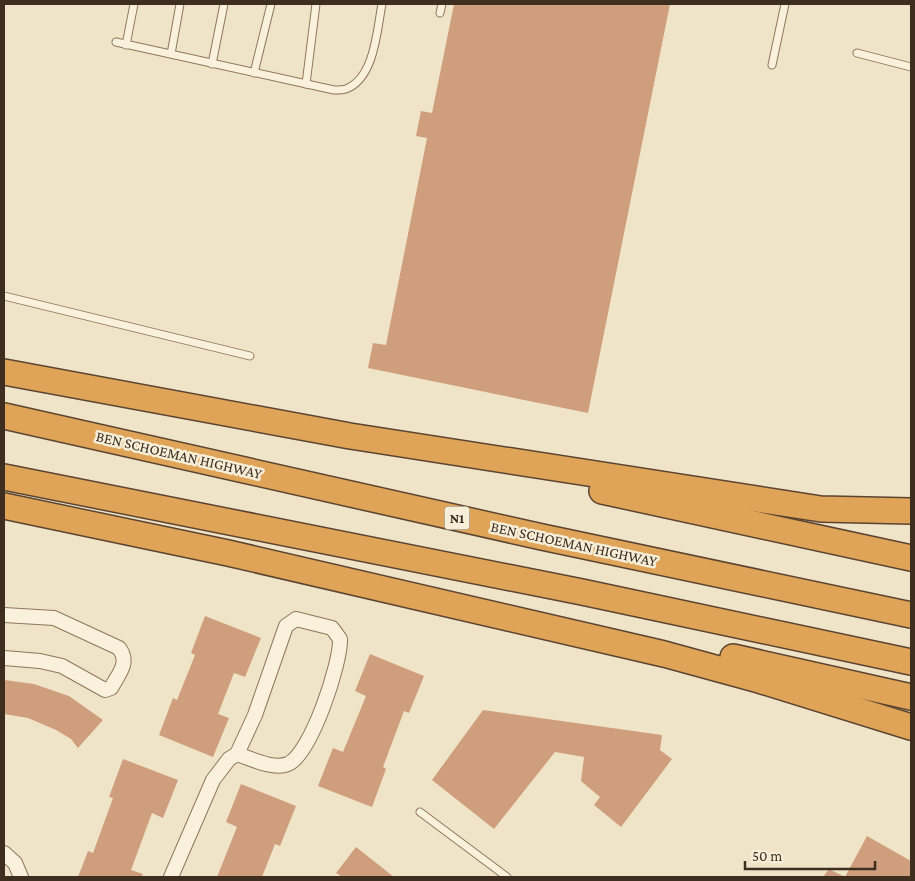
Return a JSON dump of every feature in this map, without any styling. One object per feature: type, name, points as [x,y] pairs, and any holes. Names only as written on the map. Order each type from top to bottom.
[{"type":"highway","points":[[4,372],[350,436],[821,509],[911,511]]},
{"type":"highway","name":"BEN SCHOEMAN HIGHWAY","points":[[4,416],[542,537],[911,615]]},
{"type":"highway","points":[[350,436],[911,558]]},
{"type":"highway","points":[[4,477],[572,590],[911,662]]},
{"type":"highway","points":[[4,506],[648,638],[911,697]]},
{"type":"highway","points":[[228,553],[664,654],[759,680],[911,727]]},
{"type":"street","points":[[4,616],[54,618],[119,648],[124,655],[125,661],[111,688],[105,690],[62,666],[40,661],[4,658]]},
{"type":"street","points":[[171,877],[214,780],[229,759],[237,754],[254,715],[286,626],[296,620],[332,628],[340,639],[336,665],[316,726],[302,751],[288,764],[276,766],[237,754]]},
{"type":"street","points":[[4,853],[15,864],[21,877]]},
{"type":"lane","points":[[126,45],[134,4]]},
{"type":"lane","points":[[170,54],[180,4]]},
{"type":"lane","points":[[212,64],[224,4]]},
{"type":"lane","points":[[254,73],[271,4]]},
{"type":"lane","points":[[306,84],[316,4]]},
{"type":"lane","points":[[116,42],[334,90],[346,89],[362,76],[369,64],[382,4]]},
{"type":"lane","points":[[440,13],[442,4]]},
{"type":"lane","points":[[772,65],[785,4]]},
{"type":"lane","points":[[857,53],[911,67]]},
{"type":"lane","points":[[4,296],[250,356]]},
{"type":"lane","points":[[420,812],[507,877]]},
{"type":"building","points":[[454,4],[670,4],[588,413],[368,368],[373,343],[386,345],[427,138],[416,136],[421,111],[432,113]]},
{"type":"building","points":[[205,616],[261,638],[245,677],[234,673],[218,714],[229,718],[213,757],[159,735],[173,698],[177,700],[195,655],[191,653]]},
{"type":"building","points":[[370,654],[424,676],[409,713],[404,711],[383,767],[386,769],[372,807],[318,786],[333,748],[343,752],[366,696],[355,691]]},
{"type":"building","points":[[4,680],[34,684],[69,696],[103,720],[78,748],[71,739],[56,730],[28,718],[4,714]]},
{"type":"building","points":[[483,710],[662,735],[660,750],[672,759],[621,827],[594,805],[600,797],[581,781],[584,757],[555,752],[494,829],[432,780]]},
{"type":"building","points":[[123,759],[178,780],[163,818],[152,813],[131,870],[143,874],[141,877],[78,877],[88,851],[93,853],[113,798],[109,797]]},
{"type":"building","points":[[241,784],[296,806],[280,846],[275,844],[262,877],[217,877],[237,827],[226,822]]},
{"type":"building","points":[[867,836],[911,861],[911,877],[845,877]]},
{"type":"building","points":[[356,847],[394,877],[340,877],[336,873]]},
{"type":"building","points":[[829,869],[845,877],[823,877]]}]
